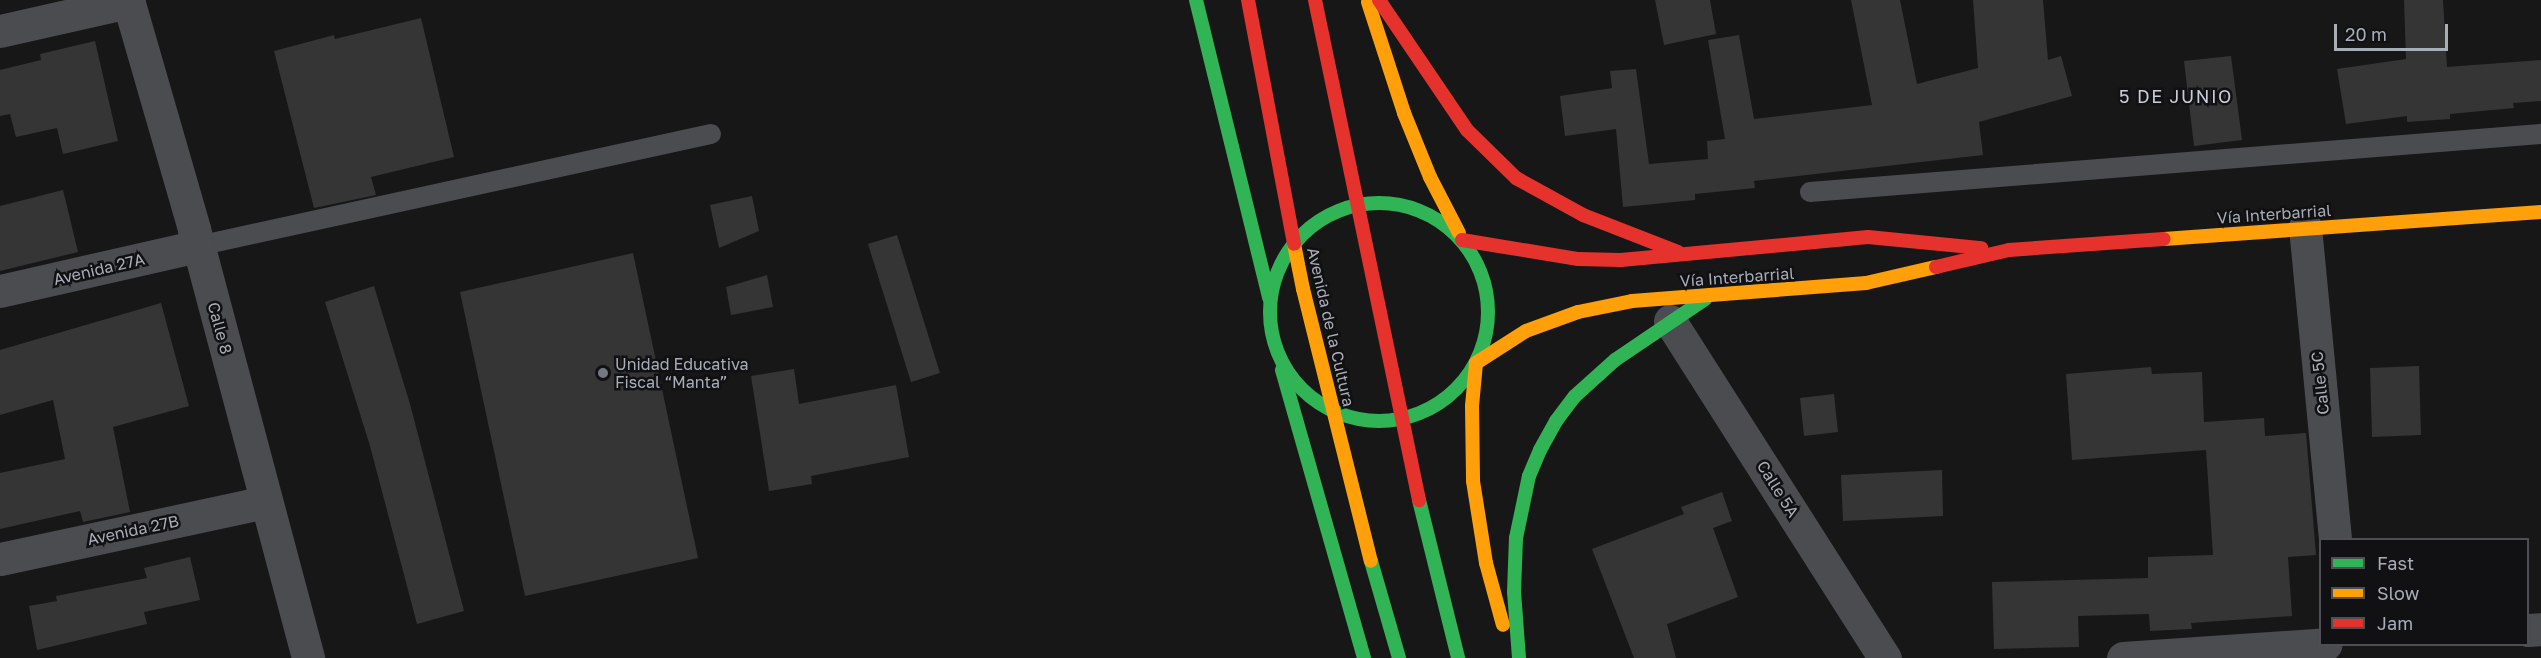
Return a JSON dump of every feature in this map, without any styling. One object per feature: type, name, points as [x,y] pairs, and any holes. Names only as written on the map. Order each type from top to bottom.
[{"type":"main road","points":[[1196,0],[1270,302],[1272,337],[1364,658]]},
{"type":"main road","name":"Avenida de la Cultura","points":[[1248,0],[1303,289],[1364,538],[1399,658]]},
{"type":"main road","points":[[1314,0],[1425,526],[1458,658]]},
{"type":"main road","points":[[1367,0],[1404,113],[1430,177],[1462,240],[1480,268],[1488,299],[1487,332],[1476,363],[1472,406],[1473,481],[1486,563],[1512,658]]},
{"type":"main road","points":[[1379,0],[1467,130],[1516,178],[1583,215],[1685,255]]},
{"type":"main road","points":[[1270,302],[1279,266],[1300,236],[1329,214],[1364,202],[1401,203],[1435,216],[1462,240]]},
{"type":"main road","name":"Vía Interbarrial","points":[[1476,363],[1526,331],[1578,312],[1632,301],[1866,284],[2009,250],[2305,227],[2541,212]]},
{"type":"main road","name":"Vía Interbarrial","points":[[1462,240],[1578,259],[1621,260],[1868,237],[2009,250]]},
{"type":"main road","points":[[1520,658],[1514,592],[1516,538],[1529,476],[1540,450],[1556,420],[1575,396],[1615,360],[1670,321],[1711,296]]},
{"type":"main road","points":[[1272,337],[1284,368],[1305,393],[1333,412],[1365,421],[1398,420],[1430,410],[1457,390],[1476,363]]},
{"type":"street","points":[[0,31],[128,1]]},
{"type":"street","name":"Calle 8","points":[[128,1],[198,246],[308,658]]},
{"type":"street","name":"Calle 5C","points":[[2305,227],[2335,538]]},
{"type":"street","name":"Avenida 27A","points":[[0,291],[198,246]]},
{"type":"street","name":"Calle 5A","points":[[1670,321],[1885,658]]},
{"type":"street","name":"Avenida 27B","points":[[0,559],[265,502]]},
{"type":"street","points":[[2123,658],[2319,645]]},
{"type":"lane","points":[[198,246],[711,134]]},
{"type":"lane","points":[[1810,192],[2541,134]]},
{"type":"building","points":[[1655,0],[1710,0],[1716,34],[1664,45]]},
{"type":"building","points":[[1851,0],[1900,0],[1917,84],[1978,68],[1973,0],[2043,0],[2048,60],[2061,56],[2072,96],[1979,122],[1983,155],[1754,181],[1755,188],[1695,194],[1695,200],[1623,207],[1616,129],[1565,136],[1560,96],[1612,88],[1610,71],[1636,69],[1649,164],[1708,159],[1707,141],[1725,139],[1708,40],[1739,35],[1754,119],[1872,105]]},
{"type":"building","points":[[2404,0],[2443,0],[2447,67],[2541,60],[2541,101],[2513,103],[2514,108],[2450,114],[2450,119],[2407,122],[2407,116],[2346,124],[2337,69],[2406,59]]},
{"type":"building","points":[[421,18],[454,157],[371,177],[376,195],[314,208],[274,51],[334,35],[335,39]]},
{"type":"building","points":[[95,41],[118,141],[63,154],[57,128],[16,137],[10,114],[0,116],[0,70],[41,60],[40,54]]},
{"type":"building","points":[[2231,56],[2242,140],[2194,146],[2184,61]]},
{"type":"building","points":[[63,190],[78,252],[0,271],[0,206]]},
{"type":"building","points":[[752,196],[759,231],[719,248],[710,205]]},
{"type":"building","points":[[897,235],[940,373],[911,382],[868,244]]},
{"type":"building","points":[[633,253],[698,558],[525,596],[460,292]]},
{"type":"building","points":[[767,275],[773,307],[731,315],[726,287]]},
{"type":"building","points":[[374,286],[410,404],[464,611],[417,624],[370,446],[325,302]]},
{"type":"building","points":[[161,303],[189,406],[113,427],[130,512],[83,522],[80,511],[0,529],[0,473],[65,459],[53,400],[0,415],[0,350]]},
{"type":"building","points":[[2419,366],[2421,435],[2372,437],[2370,368]]},
{"type":"building","points":[[2151,367],[2152,374],[2202,372],[2204,422],[2264,418],[2265,436],[2306,433],[2316,555],[2288,557],[2292,616],[2191,623],[2192,629],[2150,631],[2149,614],[2078,616],[2079,647],[1994,649],[1992,582],[2148,578],[2148,557],[2213,555],[2206,450],[2072,460],[2066,374]]},
{"type":"building","points":[[794,369],[799,404],[896,385],[909,457],[811,476],[812,484],[769,491],[751,376]]},
{"type":"building","points":[[1834,394],[1838,432],[1804,436],[1800,398]]},
{"type":"building","points":[[1942,470],[1943,516],[1843,521],[1841,475]]},
{"type":"building","points":[[1722,492],[1732,521],[1713,528],[1738,597],[1667,624],[1676,658],[1634,658],[1592,549],[1684,514],[1681,507]]},
{"type":"building","points":[[190,557],[200,600],[144,612],[147,624],[37,650],[29,606],[57,601],[56,596],[147,578],[144,568]]},
{"type":"traffic: fast","points":[[1196,0],[1269,298]]},
{"type":"traffic: fast","points":[[1390,203],[1421,211],[1440,221],[1456,235],[1470,251],[1480,270],[1488,301],[1488,312],[1488,323],[1480,354],[1470,373],[1456,389],[1440,403],[1421,413],[1390,421],[1368,421],[1337,413],[1318,403],[1288,373],[1278,354],[1272,333],[1270,301],[1278,270],[1288,251],[1318,221],[1337,211],[1358,205],[1390,203]]},
{"type":"traffic: fast","points":[[1519,658],[1514,592],[1516,538],[1529,476],[1540,450],[1556,421],[1575,396],[1615,360],[1705,299]]},
{"type":"traffic: fast","points":[[1282,370],[1364,658]]},
{"type":"traffic: fast","points":[[1419,500],[1458,658]]},
{"type":"traffic: fast","points":[[1371,561],[1399,658]]},
{"type":"traffic: slow","points":[[1368,2],[1404,113],[1430,177],[1459,233]]},
{"type":"traffic: slow","points":[[2164,239],[2541,212]]},
{"type":"traffic: slow","points":[[1294,244],[1303,289],[1371,561]]},
{"type":"traffic: slow","points":[[1476,363],[1526,331],[1578,312],[1632,301],[1866,283],[1936,267]]},
{"type":"traffic: slow","points":[[1476,363],[1472,406],[1473,481],[1486,563],[1503,625]]},
{"type":"traffic: jam","points":[[1248,0],[1294,244]]},
{"type":"traffic: jam","points":[[1315,0],[1419,500]]},
{"type":"traffic: jam","points":[[1379,0],[1467,130],[1516,178],[1583,215],[1678,252]]},
{"type":"traffic: jam","points":[[1462,240],[1578,259],[1621,260],[1868,237],[1981,248]]},
{"type":"traffic: jam","points":[[1936,267],[2009,250],[2164,239]]},
{"type":"place","name":"Unidad Educativa Fiscal “Manta”","points":[[603,373]]},
{"type":"district","name":"5 DE JUNIO","points":[[2176,96]]}]
